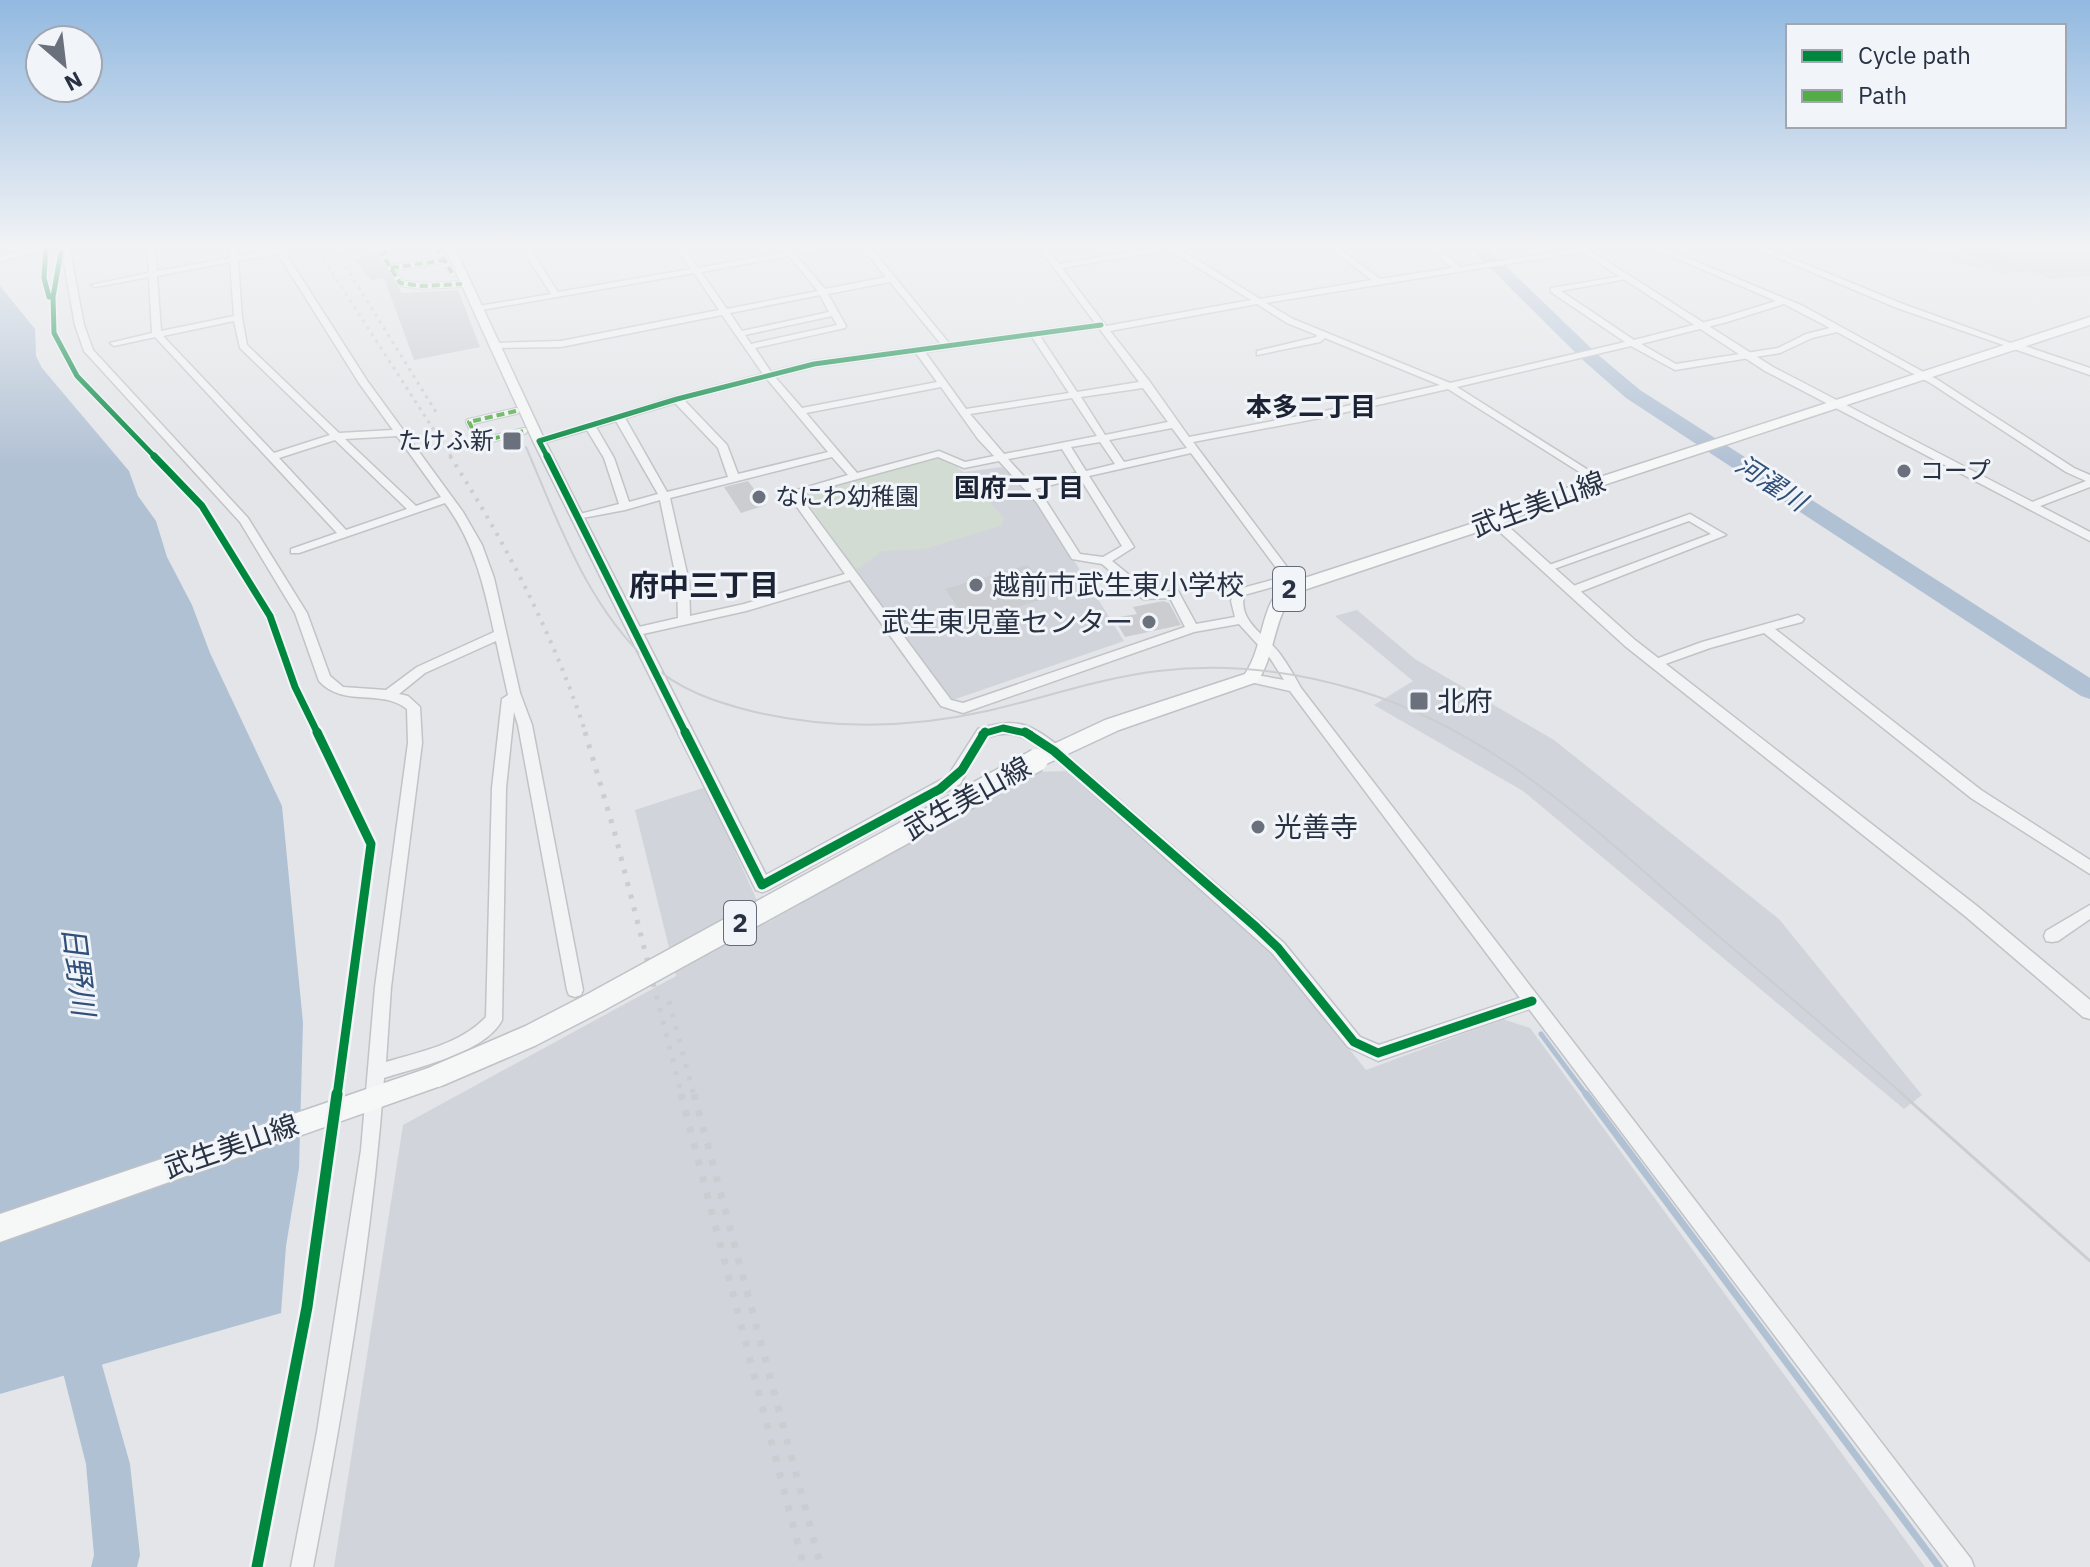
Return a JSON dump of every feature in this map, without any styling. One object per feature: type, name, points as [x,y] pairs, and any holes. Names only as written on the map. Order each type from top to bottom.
[{"type":"main road","points":[[483,319],[539,441]]},
{"type":"main road","name":"武生美山線","points":[[1292,583],[1495,521],[1600,482],[2090,321]]},
{"type":"main road","name":"2","points":[[1251,678],[1267,646],[1280,598],[1292,583]]},
{"type":"main road","name":"武生美山線","points":[[0,1228],[342,1107],[375,1085],[437,1076],[530,1036],[1046,755],[1162,707],[1251,678]]},
{"type":"street","points":[[76,319],[89,351],[244,520],[301,613],[324,678],[340,691],[389,695],[403,699],[413,707],[415,743],[383,987],[370,1150],[330,1416],[302,1567]]},
{"type":"street","points":[[156,319],[157,334],[344,534]]},
{"type":"street","points":[[114,343],[232,319]]},
{"type":"street","points":[[238,319],[243,346],[414,510]]},
{"type":"street","points":[[324,319],[398,433],[469,531],[484,565],[515,697],[525,725],[575,990]]},
{"type":"street","points":[[494,346],[561,344],[686,319]]},
{"type":"street","points":[[728,319],[770,377],[854,476]]},
{"type":"street","points":[[739,334],[807,319]]},
{"type":"street","points":[[748,347],[842,326],[838,319]]},
{"type":"street","points":[[924,319],[946,345]]},
{"type":"street","points":[[1097,319],[1292,583],[1239,593],[1235,602],[1255,637],[1267,646],[1295,689],[1963,1567]]},
{"type":"street","points":[[1154,319],[814,364],[677,399],[539,441],[762,885],[954,780],[983,733],[1002,727],[1017,729],[1031,733],[1046,755],[1278,948],[1354,1042],[1366,1050],[1378,1053],[1532,1001]]},
{"type":"street","points":[[1288,319],[1450,386],[1600,482]]},
{"type":"street","points":[[1597,319],[1675,367],[1780,350],[1809,336],[1838,329]]},
{"type":"street","points":[[1691,319],[1748,355],[2090,537]]},
{"type":"street","points":[[1028,487],[1721,319]]},
{"type":"street","points":[[1819,319],[1925,376],[2090,481]]},
{"type":"street","points":[[1938,319],[2090,372]]},
{"type":"street","points":[[1034,333],[1121,466]]},
{"type":"street","points":[[1260,353],[1320,339],[1322,334]]},
{"type":"street","points":[[918,349],[1000,457],[1041,501],[1076,557],[1105,561],[1147,596],[1174,594],[1192,629]]},
{"type":"street","points":[[799,412],[944,383]]},
{"type":"street","points":[[964,412],[1147,384]]},
{"type":"street","points":[[677,399],[723,447],[734,479]]},
{"type":"street","points":[[516,411],[469,422],[479,442],[524,431]]},
{"type":"street","points":[[619,417],[665,498],[683,582],[684,619]]},
{"type":"street","points":[[1175,424],[964,465],[939,454],[792,493],[946,703],[963,708],[1192,629],[1243,619]]},
{"type":"street","points":[[590,426],[609,458],[625,507]]},
{"type":"street","points":[[271,457],[336,436],[398,433]]},
{"type":"street","points":[[1064,444],[1128,547],[1105,561]]},
{"type":"street","points":[[576,518],[835,453]]},
{"type":"street","points":[[2031,506],[2090,481]]},
{"type":"street","points":[[295,551],[446,499]]},
{"type":"street","points":[[1547,568],[1690,517],[1720,535],[1572,591]]},
{"type":"street","points":[[1495,521],[1657,663],[1981,919],[2090,1011]]},
{"type":"street","points":[[634,632],[746,607],[851,576]]},
{"type":"street","points":[[1657,663],[1686,651],[1798,619]]},
{"type":"street","points":[[1767,629],[1976,794],[2090,868]]},
{"type":"street","points":[[389,695],[421,670],[501,634]]},
{"type":"street","points":[[1251,678],[1269,680],[1295,689]]},
{"type":"street","points":[[375,1085],[472,1038],[494,1020],[500,769],[509,699],[515,697]]},
{"type":"street","points":[[556,881],[573,889]]},
{"type":"street","points":[[2052,936],[2085,921]]},
{"type":"shaded area","name":"越前市武生東小学校","points":[[937,457],[964,472],[1002,467],[1039,504],[1124,641],[950,701],[855,575],[859,573],[804,498],[813,490]]},
{"type":"shaded area","points":[[937,458],[957,467],[1004,518],[1001,526],[924,549],[882,551],[859,568],[854,567],[805,500],[815,490]]},
{"type":"shaded area","points":[[1357,610],[1415,659],[1554,740],[1779,919],[1922,1095],[1904,1109],[1523,791],[1374,705],[1413,681],[1335,616]]},
{"type":"shaded area","points":[[1068,771],[1270,949],[1366,1070],[1503,1019],[1530,1028],[1925,1567],[334,1567],[403,1125],[676,976],[635,810],[706,787],[767,923],[1032,772]]},
{"type":"water","points":[[0,319],[27,319],[35,329],[36,356],[42,368],[129,471],[138,496],[156,521],[167,557],[192,605],[210,653],[282,806],[303,1023],[299,1168],[286,1246],[281,1313],[0,1394]]},
{"type":"building","points":[[399,319],[469,319],[480,347],[414,360]]},
{"type":"building","name":"なにわ幼稚園","points":[[748,481],[766,505],[741,513],[724,487]]},
{"type":"building","points":[[1027,565],[1055,595],[969,623],[945,589]]},
{"type":"building","name":"武生東児童センター","points":[[1163,601],[1169,603],[1181,625],[1125,637],[1114,618],[1137,614],[1133,607]]},
{"type":"waterway","name":"河濯川","points":[[1551,319],[1633,394],[2090,690]]},
{"type":"waterway","points":[[1541,1034],[1587,1096]]},
{"type":"waterway","points":[[1586,1094],[1939,1567]]},
{"type":"waterway","name":"日野川","points":[[73,1333],[108,1464],[117,1555],[114,1567]]},
{"type":"tram line","points":[[526,447],[563,534],[609,616],[650,663],[686,688],[727,704],[784,718],[871,725],[958,717],[1115,678],[1183,669],[1259,670],[1357,690],[1406,708],[1452,730],[1538,784],[1617,848],[1905,1096]]},
{"type":"tram line","points":[[1902,1094],[2090,1261]]},
{"type":"railway","points":[[362,319],[452,458]]},
{"type":"railway","points":[[378,319],[436,412]]},
{"type":"railway","points":[[450,456],[491,523],[527,591],[559,661],[586,734]]},
{"type":"railway","points":[[585,732],[615,834],[682,1096]]},
{"type":"railway","points":[[669,1001],[694,1096]]},
{"type":"railway","points":[[681,1094],[804,1567]]},
{"type":"railway","points":[[694,1094],[821,1567]]},
{"type":"marked path","points":[[516,411],[469,422],[479,442],[524,431]]},
{"type":"cycle path","points":[[54,319],[54,333],[77,376],[202,506],[270,616],[295,687],[371,844],[307,1307],[257,1567]]},
{"type":"cycle path","points":[[1101,325],[814,364],[677,399],[539,441],[762,885],[940,789],[962,770],[983,733],[1012,729],[1029,734],[1054,751],[1256,927],[1278,948],[1354,1042],[1378,1053],[1532,1001]]},
{"type":"place","name":"たけふ新","points":[[512,441]]},
{"type":"place","name":"コープ","points":[[1904,471]]},
{"type":"place","name":"なにわ幼稚園","points":[[759,497]]},
{"type":"place","name":"越前市武生東小学校","points":[[976,585]]},
{"type":"place","name":"武生東児童センター","points":[[1149,622]]},
{"type":"place","name":"北府","points":[[1419,701]]},
{"type":"place","name":"光善寺","points":[[1258,827]]},
{"type":"district","name":"本多二丁目","points":[[1311,407]]},
{"type":"district","name":"国府二丁目","points":[[1019,488]]},
{"type":"district","name":"府中三丁目","points":[[704,586]]}]
